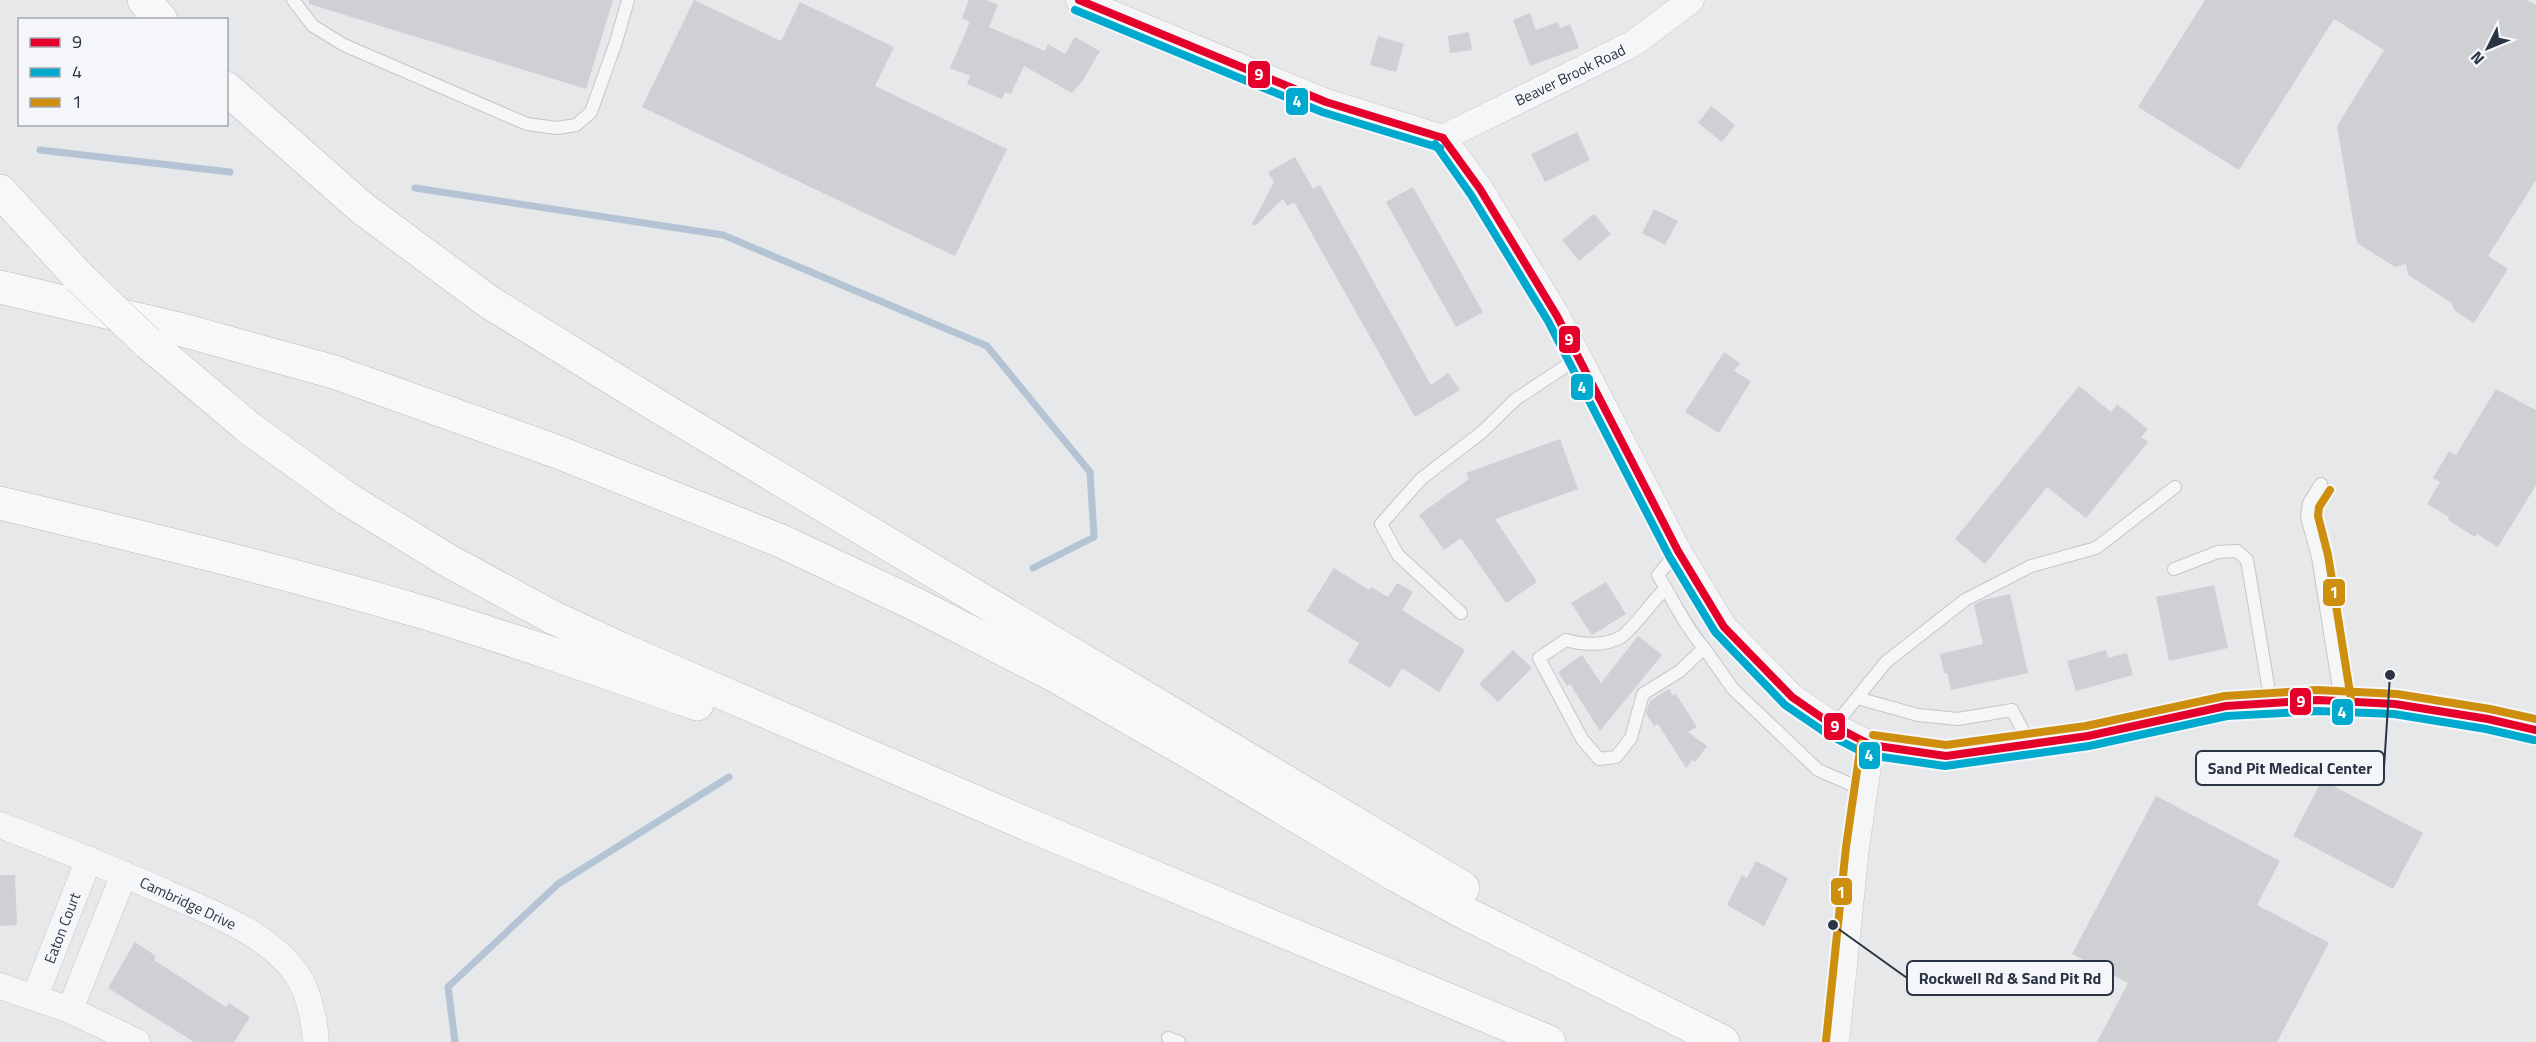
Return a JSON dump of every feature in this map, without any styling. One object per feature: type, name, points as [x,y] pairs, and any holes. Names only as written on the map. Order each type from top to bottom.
[{"type":"highway","points":[[144,0],[160,18]]},
{"type":"highway","points":[[228,90],[362,208],[424,257],[514,318],[1473,894],[1724,1042]]},
{"type":"highway","points":[[0,191],[79,277],[147,342],[219,404],[282,453],[380,520],[490,585],[623,650],[1029,825],[1550,1042]]},
{"type":"highway","points":[[0,287],[179,329],[334,372],[558,452],[781,541],[907,600],[1052,674],[1189,752],[1404,880],[1465,913],[1724,1042]]},
{"type":"highway","points":[[0,504],[249,565],[494,635],[692,702],[1029,825]]},
{"type":"street","points":[[1079,0],[1326,102],[1443,138],[1480,189],[1557,316],[1678,551],[1724,627],[1792,697],[1834,726],[1871,745],[1946,756],[2088,736],[2226,706],[2318,700],[2395,704],[2488,719],[2536,730]]},
{"type":"street","name":"Beaver Brook Road","points":[[1443,138],[1634,44],[1680,4]]},
{"type":"street","points":[[1836,1042],[1871,745]]},
{"type":"street","name":"Cambridge Drive","points":[[0,825],[124,874],[265,940],[294,971],[313,1013],[316,1042]]},
{"type":"street","name":"Eaton Court","points":[[35,996],[89,859]]},
{"type":"street","points":[[70,1010],[124,874]]},
{"type":"street","points":[[0,986],[35,996],[70,1010],[136,1042]]},
{"type":"lane","points":[[293,0],[312,26],[344,45],[527,124],[557,128],[576,125],[591,112],[628,0]]},
{"type":"lane","points":[[1461,613],[1398,555],[1381,524],[1421,479],[1482,432],[1516,399],[1578,358]]},
{"type":"lane","points":[[2321,484],[2309,503],[2307,517],[2318,557],[2341,701]]},
{"type":"lane","points":[[1834,726],[1886,662],[1965,600],[2031,566],[2096,548],[2175,488]]},
{"type":"lane","points":[[1678,551],[1658,575],[1689,631],[1733,689],[1818,770],[1864,790]]},
{"type":"lane","points":[[2174,569],[2218,552],[2237,551],[2247,560],[2271,703]]},
{"type":"lane","points":[[1666,588],[1622,636],[1606,642],[1578,644],[1566,640],[1539,658],[1582,739],[1599,759],[1616,757],[1631,738],[1644,694],[1680,671],[1704,648]]},
{"type":"lane","points":[[1857,698],[1918,715],[1958,719],[2012,710],[2030,744]]},
{"type":"building","points":[[309,0],[613,0],[586,89],[309,4]]},
{"type":"building","points":[[694,0],[781,41],[800,2],[894,47],[875,86],[1007,149],[955,256],[642,107]]},
{"type":"building","points":[[969,0],[986,0],[998,5],[989,27],[1045,51],[1048,44],[1065,54],[1075,37],[1100,51],[1083,80],[1072,93],[1024,66],[1011,94],[1005,92],[1002,99],[967,84],[970,76],[950,68],[970,22],[962,18]]},
{"type":"building","points":[[2205,0],[2527,0],[2536,5],[2536,180],[2488,256],[2508,269],[2474,323],[2454,310],[2452,303],[2408,275],[2406,264],[2395,267],[2357,243],[2337,126],[2384,50],[2334,19],[2239,170],[2138,107]]},
{"type":"building","points":[[1530,13],[1536,30],[1558,22],[1560,28],[1570,24],[1579,48],[1530,66],[1513,20]]},
{"type":"building","points":[[1469,32],[1472,50],[1450,53],[1448,36]]},
{"type":"building","points":[[1378,36],[1404,44],[1396,72],[1370,65]]},
{"type":"building","points":[[1711,106],[1735,125],[1722,142],[1698,123]]},
{"type":"building","points":[[1577,132],[1590,160],[1545,182],[1531,154]]},
{"type":"building","points":[[1295,157],[1313,189],[1320,185],[1431,385],[1448,373],[1460,390],[1415,417],[1294,202],[1287,206],[1283,199],[1255,226],[1252,224],[1274,182],[1268,172]]},
{"type":"building","points":[[1413,187],[1483,312],[1456,327],[1386,202]]},
{"type":"building","points":[[1654,209],[1678,221],[1665,245],[1642,233]]},
{"type":"building","points":[[1594,214],[1611,234],[1579,261],[1562,240]]},
{"type":"building","points":[[1724,352],[1740,363],[1734,371],[1751,381],[1719,433],[1685,412]]},
{"type":"building","points":[[2079,386],[2111,412],[2117,404],[2148,429],[2141,437],[2148,442],[2086,518],[2047,487],[1985,564],[1955,539]]},
{"type":"building","points":[[2496,389],[2536,410],[2536,485],[2498,547],[2477,534],[2475,537],[2427,504],[2440,482],[2433,478],[2449,451],[2456,455]]},
{"type":"building","points":[[1560,439],[1578,489],[1495,519],[1537,582],[1506,603],[1461,538],[1444,550],[1419,515],[1469,479],[1466,473]]},
{"type":"building","points":[[1334,568],[1369,590],[1371,587],[1388,597],[1397,583],[1413,592],[1402,610],[1465,650],[1439,692],[1402,668],[1390,688],[1348,662],[1359,643],[1307,611]]},
{"type":"building","points":[[1606,582],[1626,614],[1592,635],[1571,603]]},
{"type":"building","points":[[2214,585],[2228,648],[2169,661],[2156,597]]},
{"type":"building","points":[[2010,594],[2028,673],[1951,690],[1940,654],[1983,644],[1974,605],[1983,600]]},
{"type":"building","points":[[1638,636],[1662,655],[1600,731],[1570,684],[1567,686],[1558,672],[1582,655],[1601,683]]},
{"type":"building","points":[[1513,650],[1532,668],[1498,702],[1479,684]]},
{"type":"building","points":[[2106,650],[2108,658],[2127,653],[2133,675],[2076,691],[2067,661]]},
{"type":"building","points":[[1669,689],[1673,696],[1676,694],[1697,727],[1688,732],[1707,746],[1695,762],[1692,760],[1686,768],[1658,724],[1654,726],[1646,713],[1650,701]]},
{"type":"building","points":[[2322,780],[2423,833],[2393,889],[2293,836]]},
{"type":"building","points":[[2156,796],[2280,861],[2257,905],[2329,943],[2277,1042],[2097,1042],[2128,983],[2072,954]]},
{"type":"building","points":[[1756,861],[1788,878],[1764,926],[1727,905],[1742,875],[1747,878]]},
{"type":"building","points":[[0,875],[15,875],[17,925],[0,926]]},
{"type":"building","points":[[135,942],[156,956],[154,960],[226,1007],[229,1003],[250,1017],[234,1042],[194,1042],[108,988]]},
{"type":"waterway","points":[[40,150],[230,172]]},
{"type":"waterway","points":[[415,188],[723,235],[987,346],[1090,472],[1094,537],[1033,568]]},
{"type":"waterway","points":[[455,1042],[448,987],[558,884],[729,777]]},
{"type":"transit line","name":"9","points":[[1079,0],[1326,102],[1443,138]]},
{"type":"transit line","name":"4","points":[[1075,10],[1322,112],[1440,148]]},
{"type":"transit line","name":"9","points":[[1443,138],[1480,189],[1557,316],[1678,551],[1724,627],[1792,697],[1834,726],[1871,745],[1946,756],[2088,736],[2226,706],[2318,700],[2395,704],[2488,719],[2536,730]]},
{"type":"transit line","name":"4","points":[[1435,144],[1471,195],[1548,321],[1669,556],[1715,632],[1785,705],[1829,735],[1868,755],[1945,766],[2089,746],[2227,716],[2318,711],[2394,714],[2486,729],[2534,740]]},
{"type":"transit line","name":"1","points":[[2330,490],[2319,507],[2318,516],[2328,555],[2351,699]]},
{"type":"transit line","name":"1","points":[[1873,735],[1946,745],[2086,726],[2225,696],[2317,690],[2397,694],[2536,719]]},
{"type":"transit line","name":"1","points":[[1826,1041],[1846,847],[1861,743]]},
{"type":"place","name":"Sand Pit Medical Center","points":[[2390,675]]},
{"type":"place","name":"Rockwell Rd & Sand Pit Rd","points":[[1833,925]]}]
